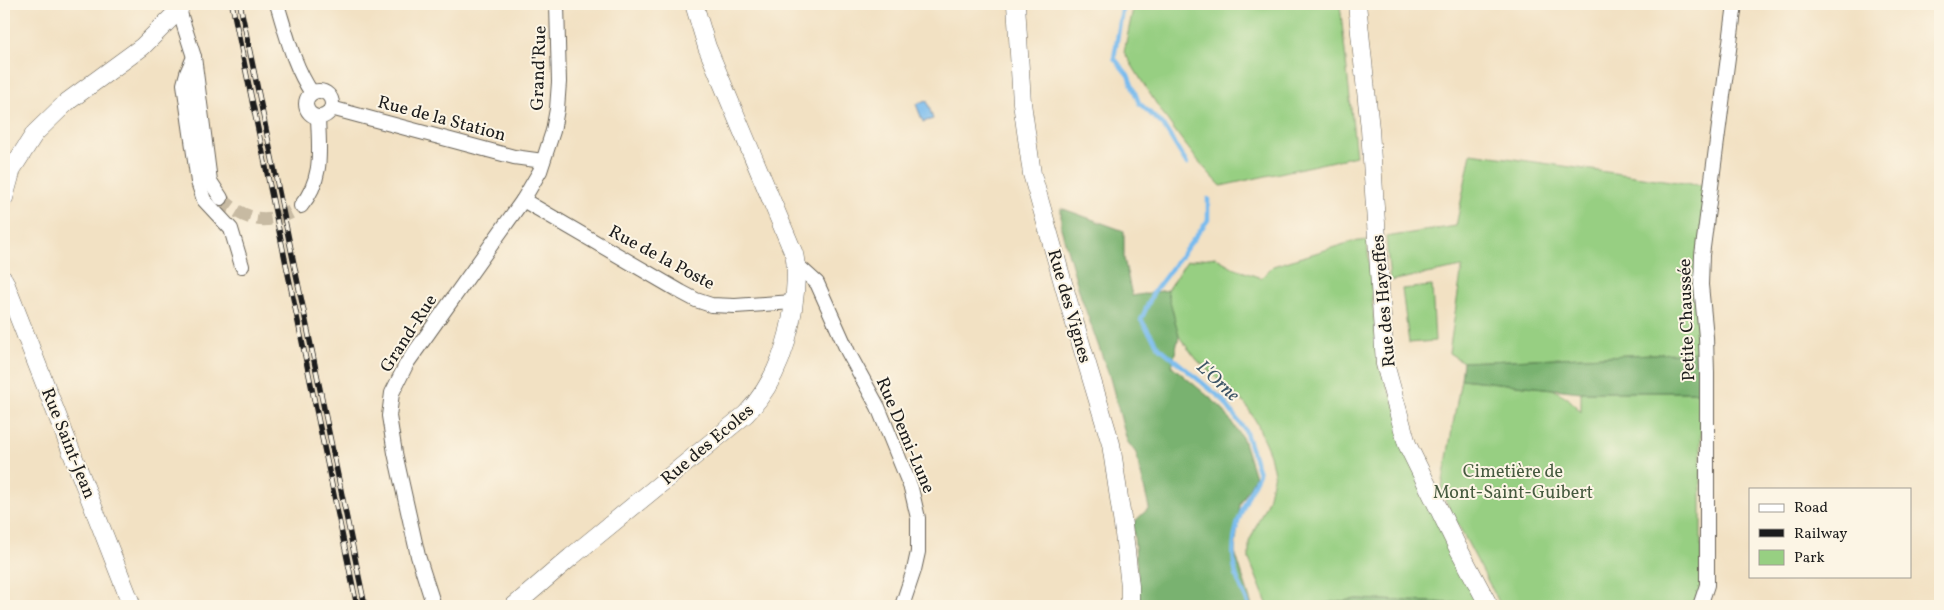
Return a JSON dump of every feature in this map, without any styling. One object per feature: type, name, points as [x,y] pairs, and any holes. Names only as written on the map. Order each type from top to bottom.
[{"type":"street","points":[[277,4],[290,46],[306,84],[312,93]]},
{"type":"street","name":"Grand'Rue","points":[[542,161],[552,131],[559,82],[557,4]]},
{"type":"street","name":"Rue des Ecoles","points":[[514,606],[720,436],[751,408],[766,388],[780,361],[788,338],[794,302],[796,264],[791,243],[713,60],[694,4]]},
{"type":"street","name":"Rue des Vignes","points":[[1016,4],[1022,103],[1032,174],[1068,304],[1111,444],[1124,534],[1130,586],[1130,606]]},
{"type":"street","name":"Rue des Hayeffes","points":[[1357,4],[1370,129],[1386,364],[1407,444],[1489,606]]},
{"type":"street","name":"Petite Chaussée","points":[[1700,606],[1707,585],[1707,373],[1706,337],[1700,285],[1735,4]]},
{"type":"street","points":[[180,7],[194,57],[208,170],[215,191],[221,198]]},
{"type":"street","points":[[5,187],[12,169],[35,133],[67,102],[142,47],[180,7]]},
{"type":"street","points":[[194,57],[184,84],[198,182],[204,200],[231,229],[242,266]]},
{"type":"street","points":[[321,91],[329,95],[332,108],[325,116],[318,117],[311,114],[307,107],[307,99],[312,93],[321,91]]},
{"type":"street","name":"Rue de la Station","points":[[332,108],[514,157],[542,161]]},
{"type":"street","points":[[301,206],[314,187],[318,176],[318,117]]},
{"type":"street","name":"Grand-Rue","points":[[434,606],[418,556],[396,453],[389,416],[392,393],[407,363],[523,200],[540,170],[542,161]]},
{"type":"street","name":"Rue de la Poste","points":[[523,200],[705,304],[735,306],[794,302]]},
{"type":"street","name":"Rue Demi-Lune","points":[[796,264],[817,283],[848,352],[878,408],[914,498],[918,528],[918,552],[912,578],[902,606]]},
{"type":"street","name":"Rue Saint-Jean","points":[[4,280],[132,606]]},
{"type":"green space","points":[[1134,4],[1340,4],[1356,156],[1221,186],[1181,139],[1124,52]]},
{"type":"green space","points":[[1471,153],[1706,186],[1702,352],[1463,362],[1449,353],[1462,267],[1390,281],[1386,237],[1456,226]]},
{"type":"green space","points":[[1061,208],[1124,231],[1124,258],[1132,296],[1167,290],[1179,336],[1172,366],[1222,408],[1243,439],[1255,477],[1240,504],[1235,552],[1252,606],[1140,606],[1133,523],[1149,508],[1136,453],[1127,441],[1110,378],[1081,297],[1061,228]]},
{"type":"green space","points":[[1367,240],[1378,364],[1479,604],[1357,599],[1303,606],[1268,606],[1249,559],[1249,542],[1268,500],[1274,473],[1270,455],[1257,423],[1246,405],[1198,361],[1179,336],[1167,290],[1187,261],[1215,257],[1236,269],[1261,278],[1273,266],[1351,242]]},
{"type":"green space","points":[[1432,286],[1435,341],[1409,343],[1402,289]]},
{"type":"green space","points":[[1702,352],[1701,392],[1581,392],[1461,379],[1463,362]]},
{"type":"green space","name":"Cimetière de Mont-Saint-Guibert","points":[[1461,379],[1553,389],[1568,398],[1581,412],[1581,392],[1701,392],[1701,589],[1692,606],[1501,606],[1441,492]]},
{"type":"green space","points":[[1357,599],[1479,604],[1481,606],[1303,606]]},
{"type":"water","points":[[927,101],[933,119],[923,122],[916,104]]},
{"type":"waterway","name":"L'Orne","points":[[1123,4],[1114,58],[1128,75],[1139,103],[1163,125],[1187,164]]},
{"type":"waterway","name":"L'Orne","points":[[1208,199],[1208,220],[1153,293],[1141,320],[1159,347],[1222,399],[1245,430],[1259,473],[1239,520],[1233,557],[1236,575],[1249,606]]},
{"type":"tunnel","points":[[221,198],[240,213],[259,219],[280,217],[301,206]]},
{"type":"railway","points":[[232,4],[357,606]]},
{"type":"railway","points":[[240,4],[365,606]]}]
